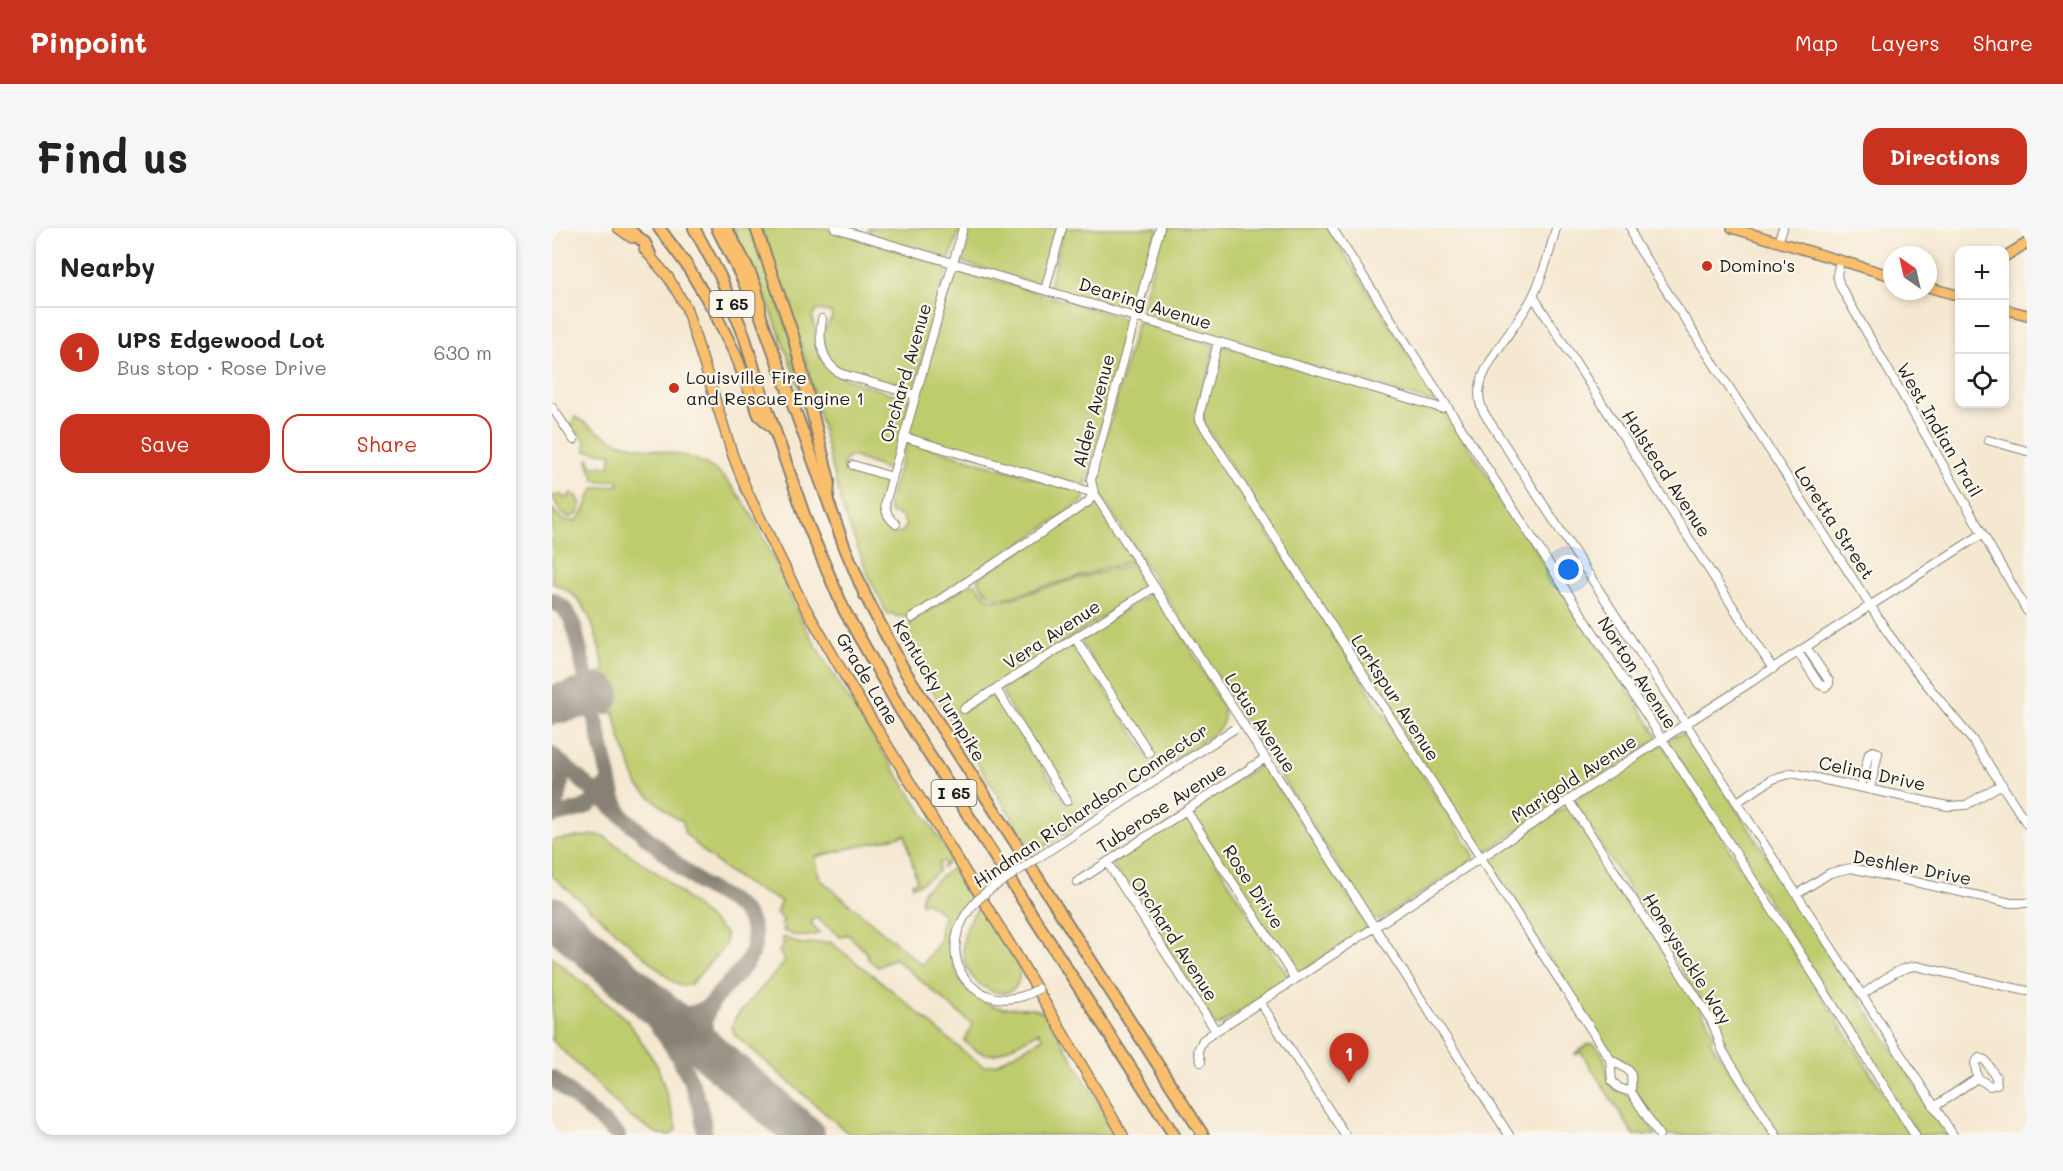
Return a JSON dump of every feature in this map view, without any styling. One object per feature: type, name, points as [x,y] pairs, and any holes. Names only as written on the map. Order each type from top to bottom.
[{"type":"highway","points":[[627,228],[645,243],[650,254]]},
{"type":"highway","points":[[659,228],[686,264],[714,311],[736,356],[759,415],[776,430]]},
{"type":"highway","name":"I 65","points":[[694,228],[720,276],[740,325],[821,560],[844,610],[874,666],[967,815],[1174,1135]]},
{"type":"highway","name":"Kentucky Turnpike","points":[[717,228],[753,306],[760,314],[858,580],[911,682],[1203,1135]]},
{"type":"highway","points":[[726,228],[761,302],[760,314]]},
{"type":"highway","points":[[756,228],[802,369],[829,480],[828,502]]},
{"type":"main road","name":"Grade Lane","points":[[618,228],[650,254],[668,277],[686,307],[733,456],[747,491],[801,600],[849,683],[1038,989],[1123,1135]]},
{"type":"main road","points":[[1732,228],[1883,273]]},
{"type":"main road","points":[[2009,254],[2027,243]]},
{"type":"main road","points":[[1937,289],[1955,295]]},
{"type":"main road","points":[[2009,310],[2027,315]]},
{"type":"street","name":"Dearing Avenue","points":[[834,228],[864,232],[953,263],[1135,318],[1441,408],[1446,406]]},
{"type":"street","name":"Orchard Avenue","points":[[897,524],[889,516],[885,505],[963,228]]},
{"type":"street","points":[[1045,290],[1062,228]]},
{"type":"street","name":"Alder Avenue","points":[[912,618],[1082,508],[1094,493],[1091,480],[1094,467],[1160,228]]},
{"type":"street","name":"Norton Avenue","points":[[1332,228],[1915,1135]]},
{"type":"street","name":"Norton Avenue","points":[[1556,228],[1533,296],[1482,378],[1480,399],[1484,413],[1953,1135]]},
{"type":"street","name":"Loretta Street","points":[[1631,228],[1635,242],[1870,606],[1901,652],[1974,742],[2027,824]]},
{"type":"street","points":[[1778,242],[1784,228]]},
{"type":"street","name":"West Indian Trail","points":[[1840,260],[1837,274],[1840,286],[2027,611]]},
{"type":"street","name":"Halstead Avenue","points":[[1533,296],[1773,669]]},
{"type":"street","points":[[822,319],[820,326],[822,350],[832,368],[842,374],[915,395]]},
{"type":"street","name":"Larkspur Avenue","points":[[1218,342],[1201,405],[1200,420],[1610,1059],[1630,1072],[1633,1082],[1631,1092]]},
{"type":"street","points":[[552,407],[574,440]]},
{"type":"street","points":[[904,436],[1094,493]]},
{"type":"street","points":[[1988,440],[2027,451]]},
{"type":"street","points":[[853,465],[892,477]]},
{"type":"street","name":"Lotus Avenue","points":[[1094,493],[1509,1135]]},
{"type":"street","name":"Marigold Avenue","points":[[1201,1062],[1198,1050],[1203,1040],[1216,1031],[1982,534]]},
{"type":"street","name":"Vera Avenue","points":[[964,709],[1155,587]]},
{"type":"street","points":[[1075,638],[1149,753]]},
{"type":"street","points":[[1798,652],[1819,684],[1825,687],[1829,681],[1806,647]]},
{"type":"street","points":[[996,689],[1067,801]]},
{"type":"street","name":"Hindman Richardson Connector","points":[[1038,989],[1026,997],[1015,1000],[984,995],[972,987],[961,970],[956,953],[957,934],[966,913],[989,890],[1242,724]]},
{"type":"street","points":[[1861,787],[1867,758],[1869,753],[1874,751],[1878,753],[1870,789]]},
{"type":"street","name":"Tuberose Avenue","points":[[1077,882],[1264,759]]},
{"type":"street","name":"Celina Drive","points":[[1737,802],[1786,773],[1796,773],[1959,807],[2002,784]]},
{"type":"street","name":"Honeysuckle Way","points":[[1569,801],[1711,1020],[1724,1053],[1776,1135]]},
{"type":"street","name":"Rose Drive","points":[[1186,810],[1295,979]]},
{"type":"street","name":"Orchard Avenue","points":[[1107,862],[1216,1031]]},
{"type":"street","name":"Deshler Drive","points":[[1797,894],[1830,873],[1851,868],[2011,903],[2027,903]]},
{"type":"street","points":[[1862,995],[1896,973],[1916,966],[2027,991]]},
{"type":"street","points":[[1260,1002],[1345,1135]]},
{"type":"street","name":"Larkspur Avenue","points":[[1610,1059],[1612,1081],[1619,1088],[1631,1092],[1659,1135]]},
{"type":"street","points":[[1934,1107],[1977,1078]]},
{"type":"green space","points":[[733,228],[753,228],[789,333],[806,395],[803,397],[763,289]]},
{"type":"green space","points":[[761,228],[827,228],[948,266],[915,386],[911,389],[838,369],[829,361],[822,333],[832,318],[831,312],[817,310],[812,317],[819,349],[824,364],[829,369],[846,379],[909,399],[890,471],[855,457],[849,457],[843,463],[848,474],[865,472],[886,480],[881,504],[886,521],[884,526],[890,527],[893,533],[900,533],[906,525],[902,517],[892,513],[888,505],[907,441],[1085,493],[1083,501],[973,577],[908,617],[891,613],[888,615],[869,577],[843,510],[804,356]]},
{"type":"green space","points":[[868,228],[960,228],[950,259],[873,237]]},
{"type":"green space","points":[[965,228],[1060,228],[1043,283],[1040,285],[961,262],[958,256]]},
{"type":"green space","points":[[1064,228],[1158,228],[1132,313],[1052,290],[1049,287]]},
{"type":"green space","points":[[1163,228],[1328,228],[1439,402],[1438,404],[1140,315]]},
{"type":"green space","points":[[955,268],[1129,320],[1086,485],[1082,486],[906,434]]},
{"type":"green space","points":[[1137,323],[1214,345],[1210,368],[1196,412],[1197,422],[1474,855],[1474,859],[1381,919],[1371,917],[1098,491],[1095,477]]},
{"type":"green space","points":[[1223,346],[1448,415],[1659,738],[1485,852],[1480,853],[1204,424],[1203,408],[1219,350]]},
{"type":"green space","points":[[575,417],[618,442],[698,460],[721,475],[734,489],[757,524],[793,603],[819,651],[951,856],[949,862],[942,868],[945,863],[943,861],[939,863],[938,872],[913,886],[912,883],[917,881],[905,835],[815,857],[820,879],[922,965],[940,941],[940,927],[945,916],[926,901],[922,904],[923,891],[951,869],[959,869],[974,895],[963,908],[951,935],[952,961],[957,974],[973,995],[984,1002],[1004,1008],[1035,1009],[1047,1015],[1117,1135],[850,1135],[734,1034],[732,1026],[735,1018],[785,962],[779,951],[785,943],[781,939],[784,937],[800,944],[830,942],[984,1066],[996,1064],[1043,1038],[1039,1032],[997,1054],[979,1051],[964,1041],[973,1025],[894,958],[878,967],[868,959],[867,953],[847,934],[841,937],[815,917],[811,923],[820,933],[801,936],[782,930],[784,927],[781,924],[784,920],[776,913],[781,901],[754,888],[717,863],[684,832],[683,821],[674,817],[638,786],[620,738],[614,712],[605,714],[596,674],[605,671],[590,619],[576,597],[552,583],[552,509],[563,520],[575,521],[583,514],[595,488],[619,485],[618,480],[599,482],[594,480],[593,473],[589,469],[588,458],[590,458],[591,466],[610,466],[612,453],[586,451],[585,440],[571,427]]},
{"type":"green space","points":[[570,493],[577,496],[581,505],[577,515],[569,517],[562,514],[552,496],[569,497]]},
{"type":"green space","points":[[1093,504],[1098,504],[1134,560],[1006,598],[992,596],[983,588],[977,579]]},
{"type":"green space","points":[[1137,563],[1149,582],[1148,588],[962,708],[964,711],[995,695],[1064,800],[1068,802],[1069,798],[1006,701],[1002,690],[1051,655],[1074,644],[1148,755],[1151,752],[1082,644],[1086,634],[1152,593],[1157,595],[1185,639],[1223,708],[1223,722],[1215,733],[1034,853],[900,639],[910,630],[910,622],[971,583],[975,584],[989,599],[1003,601]]},
{"type":"green space","points":[[1683,733],[1693,742],[1948,1135],[1918,1135],[1668,743],[1670,738]]},
{"type":"green space","points":[[1660,744],[1664,746],[1910,1135],[1779,1135],[1732,1061],[1719,1029],[1576,806],[1579,797]]},
{"type":"green space","points":[[1263,763],[1367,924],[1366,929],[1298,974],[1190,811]]},
{"type":"green space","points":[[1567,808],[1700,1008],[1715,1035],[1710,1041],[1772,1135],[1662,1135],[1636,1096],[1634,1072],[1609,1052],[1486,859],[1562,809]]},
{"type":"green space","points":[[1186,815],[1290,979],[1218,1026],[1215,1025],[1112,864],[1113,861]]},
{"type":"green space","points":[[603,836],[663,877],[726,934],[726,943],[723,948],[690,985],[680,986],[672,981],[552,876],[552,840]]},
{"type":"green space","points":[[981,904],[1019,968],[1017,984],[1008,992],[994,992],[980,985],[969,972],[963,953],[966,930]]},
{"type":"green space","points":[[552,957],[628,1021],[658,1067],[677,1128],[671,1135],[658,1134],[630,1117],[552,1040]]},
{"type":"green space","points":[[1589,1044],[1594,1044],[1602,1053],[1611,1086],[1629,1095],[1656,1135],[1634,1135],[1581,1052],[1576,1055],[1575,1053]]},
{"type":"taxiway","points":[[552,600],[564,608],[573,622],[614,799],[620,812]]},
{"type":"taxiway","points":[[552,755],[700,883],[737,906],[748,918],[752,926],[754,945],[748,960],[713,1001],[706,1016],[706,1035],[715,1057]]},
{"type":"taxiway","points":[[552,808],[561,784],[561,777],[554,759]]},
{"type":"taxiway","points":[[552,816],[575,811],[588,805],[604,788]]},
{"type":"taxiway","points":[[598,956],[650,1016],[680,1060],[692,1083],[705,1135]]},
{"type":"taxiway","points":[[659,1008],[673,1013],[686,1014],[711,1004]]},
{"type":"taxiway","points":[[552,1078],[618,1135]]},
{"type":"runway","points":[[552,705],[600,694]]},
{"type":"runway","points":[[552,916],[805,1135]]},
{"type":"place","name":"Domino's","points":[[1707,266]]},
{"type":"place","name":"Louisville Fire and Rescue Engine 1","points":[[674,388]]},
{"type":"place","name":"UPS Edgewood Lot","points":[[1349,1083]]}]
